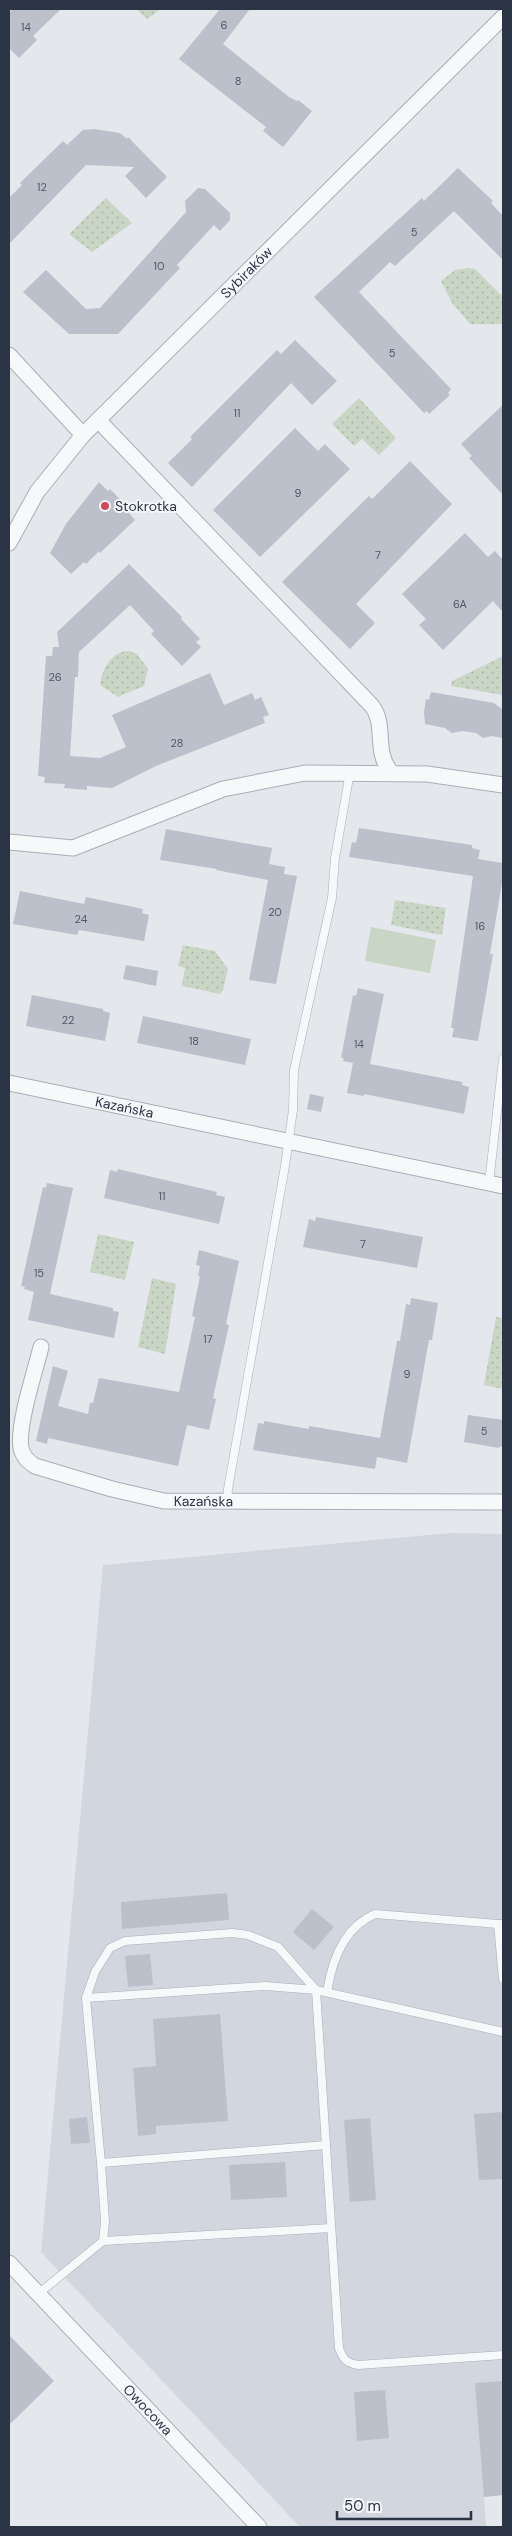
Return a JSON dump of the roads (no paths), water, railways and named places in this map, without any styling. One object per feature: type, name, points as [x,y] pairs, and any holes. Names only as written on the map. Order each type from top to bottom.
[{"type":"street","name":"Sybiraków","points":[[9,542],[37,492],[83,435],[503,17]]},
{"type":"street","points":[[9,355],[83,435]]},
{"type":"street","points":[[98,420],[372,706],[379,722],[380,748],[386,766],[392,772]]},
{"type":"street","points":[[357,772],[370,768],[380,748]]},
{"type":"street","points":[[9,842],[72,848],[223,789],[281,776],[392,772],[450,777],[503,785]]},
{"type":"street","name":"Kazańska","points":[[9,1083],[496,1184]]},
{"type":"street","points":[[27,1461],[21,1447],[22,1428],[41,1347]]},
{"type":"street","name":"Kazańska","points":[[9,1455],[36,1466],[137,1496],[164,1501],[227,1503],[503,1502]]},
{"type":"street","name":"Owocowa","points":[[9,2263],[259,2527]]},
{"type":"lane","points":[[227,1503],[289,1141],[293,1110],[294,1070],[332,898],[335,858],[357,772]]},
{"type":"lane","points":[[496,1184],[503,1059]]},
{"type":"lane","points":[[327,1992],[331,1972],[344,1941],[353,1928],[364,1919],[375,1914],[501,1924],[503,1979]]},
{"type":"lane","points":[[103,2241],[105,2222],[101,2163],[86,1998],[95,1972],[110,1948],[125,1941],[232,1933],[260,1938],[278,1947],[316,1990],[339,2348],[343,2358],[350,2364],[503,2355]]},
{"type":"lane","points":[[86,1998],[265,1986],[316,1990],[503,2032]]},
{"type":"lane","points":[[101,2163],[326,2145]]},
{"type":"lane","points":[[38,2294],[103,2241],[331,2228]]},
{"type":"place","name":"Stokrotka","points":[[105,506]]}]
